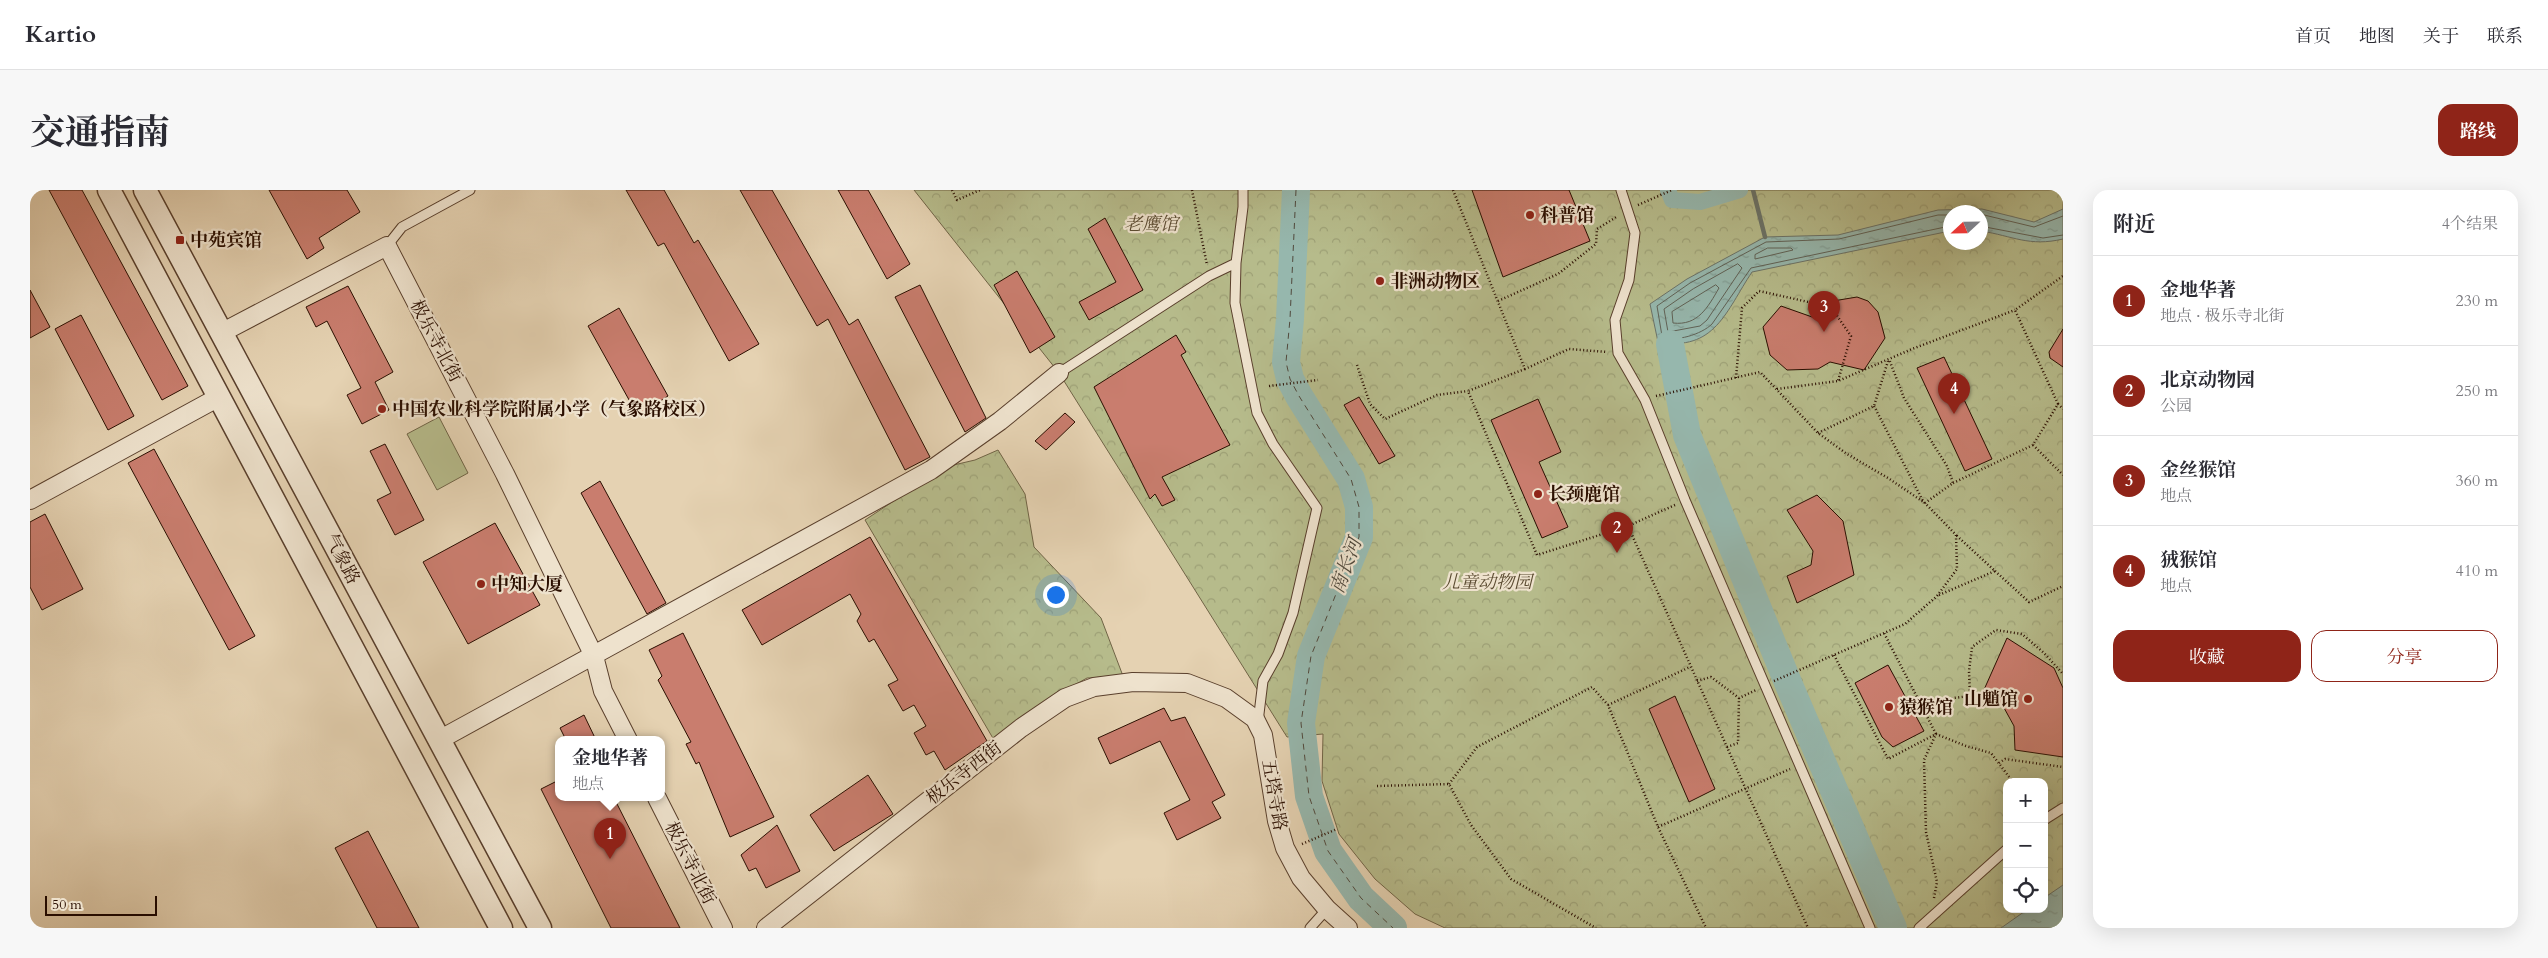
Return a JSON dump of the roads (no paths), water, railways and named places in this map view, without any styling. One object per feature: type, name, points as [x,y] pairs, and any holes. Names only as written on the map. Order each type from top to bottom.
[{"type":"street","name":"气象路","points":[[110,190],[500,928]]},
{"type":"street","name":"气象路","points":[[145,190],[540,928]]},
{"type":"street","points":[[221,333],[386,246]]},
{"type":"street","name":"极乐寺北街","points":[[386,246],[505,474],[594,656],[603,692],[626,736]]},
{"type":"street","points":[[439,740],[931,470],[1000,421],[1059,372]]},
{"type":"street","points":[[30,500],[219,397]]},
{"type":"street","name":"极乐寺西街","points":[[766,928],[1021,728],[1066,698],[1094,687],[1133,682],[1187,683]]},
{"type":"street","name":"五塔寺路","points":[[1187,683],[1226,698],[1255,719],[1263,735],[1277,821],[1286,851],[1301,878],[1327,909],[1348,928]]},
{"type":"street","name":"极乐寺北街","points":[[659,801],[723,928]]},
{"type":"street","points":[[485,899],[516,883]]},
{"type":"lane","points":[[386,246],[402,227],[470,190]]},
{"type":"lane","points":[[1243,190],[1243,207],[1236,263],[1235,303],[1257,413],[1274,444],[1317,508],[1293,613],[1278,654],[1263,681],[1258,725]]},
{"type":"lane","points":[[1621,190],[1632,207],[1635,232],[1629,280],[1615,320],[1618,353],[1645,400],[1685,500],[1768,684],[1800,765],[1870,928]]},
{"type":"lane","points":[[1059,372],[1209,276],[1236,263]]},
{"type":"lane","points":[[2048,817],[2063,808]]},
{"type":"lane","points":[[1922,927],[2003,853]]},
{"type":"lane","points":[[1310,928],[1327,909]]},
{"type":"water","points":[[2063,209],[2063,239],[2040,242],[2021,240],[1988,232],[1988,210],[2034,222]]},
{"type":"water","points":[[1943,210],[1943,232],[1752,272],[1726,314],[1706,335],[1693,341],[1677,343],[1658,342],[1650,304],[1687,279],[1765,237],[1838,235]]},
{"type":"water","points":[[2063,885],[2063,928],[2001,928],[2022,913],[2048,913],[2048,895]]},
{"type":"waterway","name":"南长河","points":[[1296,190],[1286,362],[1290,379],[1299,396],[1351,479],[1359,507],[1359,537],[1311,656],[1301,723],[1309,796],[1328,851],[1361,898],[1393,928]]},
{"type":"waterway","points":[[1668,190],[1672,200],[1700,202],[1740,190]]},
{"type":"waterway","points":[[1753,190],[1765,237]]},
{"type":"waterway","points":[[1670,344],[1687,435],[1789,685],[1893,928]]},
{"type":"place","name":"科普馆","points":[[1530,215]]},
{"type":"place","name":"中苑宾馆","points":[[180,240]]},
{"type":"place","name":"非洲动物区","points":[[1380,281]]},
{"type":"place","name":"金丝猴馆","points":[[1824,332]]},
{"type":"place","name":"中国农业科学院附属小学（气象路校区）","points":[[382,409]]},
{"type":"place","name":"狨猴馆","points":[[1954,414]]},
{"type":"place","name":"长颈鹿馆","points":[[1538,494]]},
{"type":"place","name":"北京动物园","points":[[1617,553]]},
{"type":"place","name":"中知大厦","points":[[481,584]]},
{"type":"place","name":"山魈馆","points":[[2028,699]]},
{"type":"place","name":"猿猴馆","points":[[1889,707]]},
{"type":"place","name":"金地华著","points":[[610,859]]},
{"type":"park label","name":"老鹰馆","points":[[1151,224]]},
{"type":"park label","name":"儿童动物园","points":[[1487,582]]}]
